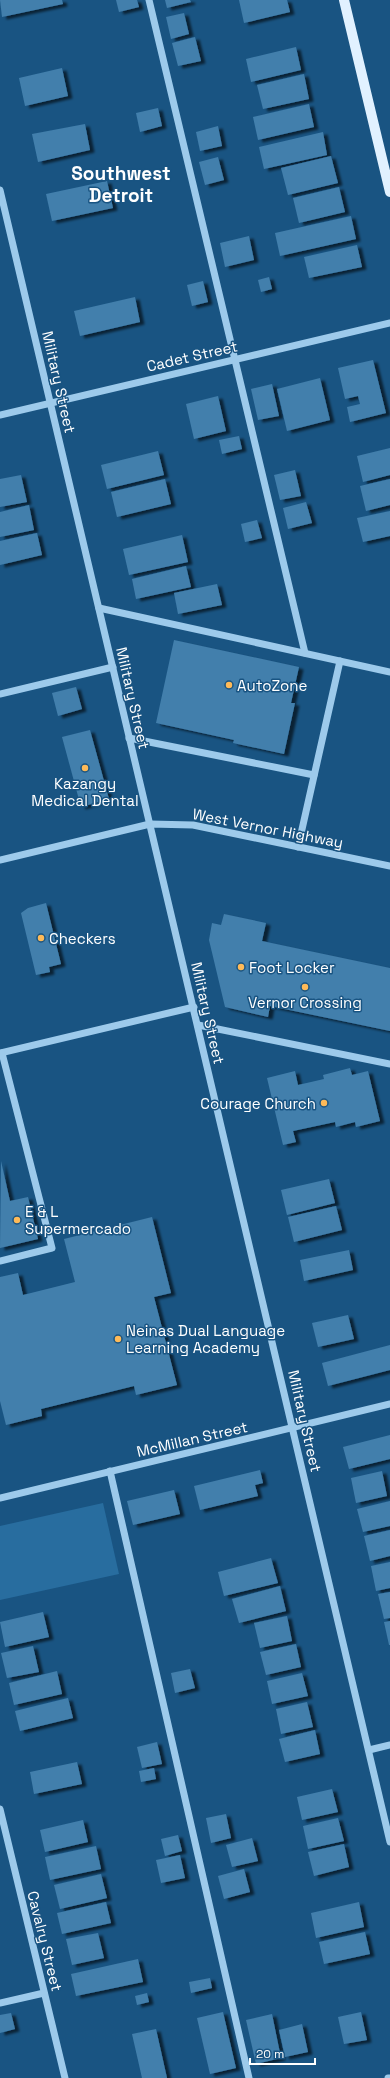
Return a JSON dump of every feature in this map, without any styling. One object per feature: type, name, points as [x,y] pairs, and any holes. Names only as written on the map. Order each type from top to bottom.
[{"type":"main road","points":[[344,0],[390,192]]},
{"type":"street","points":[[149,0],[304,653]]},
{"type":"street","name":"Military Street","points":[[0,190],[390,1842]]},
{"type":"street","name":"Cadet Street","points":[[0,415],[390,323]]},
{"type":"street","points":[[99,608],[390,672]]},
{"type":"street","points":[[298,847],[340,661]]},
{"type":"street","points":[[0,694],[113,667]]},
{"type":"street","points":[[129,738],[314,775]]},
{"type":"street","name":"West Vernor Highway","points":[[0,860],[150,824],[193,825],[390,866]]},
{"type":"street","points":[[0,1261],[52,1248],[1,1053],[194,1007]]},
{"type":"street","points":[[198,1025],[390,1064]]},
{"type":"street","name":"McMillan Street","points":[[0,1498],[390,1404]]},
{"type":"street","points":[[110,1472],[249,2078]]},
{"type":"street","points":[[369,1750],[390,1745]]},
{"type":"street","name":"Cavalry Street","points":[[0,1809],[65,2078]]},
{"type":"street","points":[[0,1844],[8,1842]]},
{"type":"street","points":[[0,2003],[44,1993]]},
{"type":"shaded area","points":[[103,1503],[119,1574],[0,1600],[0,1526]]},
{"type":"building","points":[[0,0],[62,0],[63,4],[2,17]]},
{"type":"building","points":[[116,0],[137,0],[139,7],[119,12]]},
{"type":"building","points":[[165,0],[190,0],[191,2],[167,8]]},
{"type":"building","points":[[239,0],[287,0],[290,12],[244,23]]},
{"type":"building","points":[[184,13],[189,34],[171,39],[166,17]]},
{"type":"building","points":[[195,37],[201,61],[178,66],[172,43]]},
{"type":"building","points":[[296,47],[301,70],[251,82],[246,59]]},
{"type":"building","points":[[62,68],[68,96],[25,106],[19,78]]},
{"type":"building","points":[[304,74],[309,99],[263,109],[257,85]]},
{"type":"building","points":[[309,104],[314,127],[258,140],[253,117]]},
{"type":"building","points":[[158,108],[162,126],[140,132],[136,113]]},
{"type":"building","points":[[85,124],[90,150],[38,162],[32,134]]},
{"type":"building","points":[[218,126],[222,146],[200,151],[196,132]]},
{"type":"building","points":[[323,132],[327,155],[264,169],[259,147]]},
{"type":"building","points":[[331,156],[338,183],[288,195],[281,168]]},
{"type":"building","points":[[218,157],[224,180],[205,185],[199,162]]},
{"type":"building","points":[[107,181],[113,208],[52,221],[46,194]]},
{"type":"building","points":[[339,187],[345,212],[299,223],[293,198]]},
{"type":"building","points":[[351,216],[356,239],[280,256],[275,233]]},
{"type":"building","points":[[249,236],[254,260],[225,267],[220,243]]},
{"type":"building","points":[[357,245],[362,267],[309,278],[304,257]]},
{"type":"building","points":[[269,277],[272,289],[261,292],[258,280]]},
{"type":"building","points":[[203,281],[208,302],[192,306],[187,285]]},
{"type":"building","points":[[135,297],[140,322],[80,336],[74,311]]},
{"type":"building","points":[[373,360],[386,413],[350,422],[347,407],[360,404],[358,396],[345,399],[338,368]]},
{"type":"building","points":[[320,378],[330,420],[287,431],[277,389]]},
{"type":"building","points":[[272,384],[279,416],[258,420],[251,389]]},
{"type":"building","points":[[218,396],[226,431],[194,439],[186,404]]},
{"type":"building","points":[[239,436],[242,449],[222,454],[219,440]]},
{"type":"building","points":[[390,448],[390,475],[363,482],[357,456]]},
{"type":"building","points":[[158,451],[164,475],[107,489],[101,465]]},
{"type":"building","points":[[295,470],[301,496],[280,500],[274,475]]},
{"type":"building","points":[[21,475],[27,502],[0,507],[0,479]]},
{"type":"building","points":[[165,479],[171,504],[117,517],[111,492]]},
{"type":"building","points":[[390,479],[390,505],[366,511],[360,486]]},
{"type":"building","points":[[306,502],[312,523],[288,529],[283,508]]},
{"type":"building","points":[[29,505],[34,530],[0,537],[0,512]]},
{"type":"building","points":[[390,511],[390,536],[363,542],[357,518]]},
{"type":"building","points":[[257,520],[262,538],[245,542],[241,524]]},
{"type":"building","points":[[37,533],[42,555],[0,565],[0,541]]},
{"type":"building","points":[[182,535],[188,562],[129,575],[123,549]]},
{"type":"building","points":[[186,566],[191,587],[136,599],[132,579]]},
{"type":"building","points":[[217,584],[222,605],[178,614],[174,593]]},
{"type":"building","name":"AutoZone","points":[[174,640],[299,667],[291,703],[295,703],[284,754],[233,743],[234,740],[156,723]]},
{"type":"building","points":[[76,687],[82,709],[58,716],[52,693]]},
{"type":"building","name":"Kazangy Medical Dental","points":[[90,730],[109,799],[81,807],[62,737]]},
{"type":"building","name":"Checkers","points":[[46,903],[61,964],[49,967],[50,972],[36,975],[21,913],[28,908]]},
{"type":"building","name":"Vernor Crossing","points":[[224,914],[266,923],[262,941],[390,968],[390,1031],[270,1006],[268,1017],[225,1007],[209,940],[212,923],[221,925]]},
{"type":"building","name":"Courage Church","points":[[350,1068],[352,1075],[368,1071],[380,1121],[356,1127],[355,1122],[336,1127],[335,1122],[293,1131],[296,1142],[283,1145],[267,1078],[295,1071],[298,1085],[324,1079],[323,1075]]},
{"type":"building","name":"E & L Supermercado","points":[[1,1161],[10,1201],[28,1197],[38,1239],[0,1248]]},
{"type":"building","points":[[329,1179],[335,1203],[287,1215],[281,1190]]},
{"type":"building","points":[[336,1206],[342,1230],[294,1242],[288,1217]]},
{"type":"building","points":[[152,1217],[171,1293],[154,1297],[177,1385],[136,1395],[134,1386],[41,1409],[42,1416],[6,1425],[0,1401],[0,1277],[18,1273],[23,1295],[75,1282],[64,1239]]},
{"type":"building","points":[[349,1250],[353,1270],[304,1281],[300,1260]]},
{"type":"building","points":[[348,1315],[354,1339],[318,1347],[312,1323]]},
{"type":"building","points":[[390,1345],[390,1370],[328,1386],[322,1363]]},
{"type":"building","points":[[390,1435],[390,1459],[349,1469],[343,1447]]},
{"type":"building","points":[[260,1470],[263,1483],[255,1485],[258,1496],[200,1510],[194,1486]]},
{"type":"building","points":[[382,1471],[387,1496],[356,1503],[351,1478]]},
{"type":"building","points":[[174,1490],[180,1514],[133,1525],[127,1501]]},
{"type":"building","points":[[390,1501],[390,1526],[363,1532],[357,1509]]},
{"type":"building","points":[[390,1530],[390,1556],[370,1561],[364,1536]]},
{"type":"building","points":[[271,1558],[278,1583],[224,1596],[218,1572]]},
{"type":"building","points":[[390,1562],[390,1588],[376,1591],[371,1566]]},
{"type":"building","points":[[280,1586],[286,1611],[239,1623],[232,1599]]},
{"type":"building","points":[[390,1592],[390,1618],[384,1619],[378,1594]]},
{"type":"building","points":[[43,1612],[49,1637],[5,1647],[0,1622]]},
{"type":"building","points":[[287,1616],[292,1641],[260,1648],[254,1623]]},
{"type":"building","points":[[390,1621],[390,1645],[389,1645],[384,1622]]},
{"type":"building","points":[[296,1644],[301,1667],[266,1675],[260,1652]]},
{"type":"building","points":[[33,1646],[39,1672],[7,1678],[1,1653]]},
{"type":"building","points":[[190,1669],[195,1688],[175,1693],[171,1673]]},
{"type":"building","points":[[57,1671],[62,1694],[14,1705],[9,1683]]},
{"type":"building","points":[[302,1673],[308,1696],[272,1704],[267,1681]]},
{"type":"building","points":[[68,1698],[73,1718],[20,1731],[15,1711]]},
{"type":"building","points":[[307,1702],[313,1727],[281,1734],[276,1709]]},
{"type":"building","points":[[315,1730],[320,1754],[285,1762],[279,1739]]},
{"type":"building","points":[[157,1742],[162,1764],[142,1768],[137,1747]]},
{"type":"building","points":[[77,1762],[82,1784],[34,1794],[30,1772]]},
{"type":"building","points":[[154,1768],[156,1779],[141,1782],[139,1771]]},
{"type":"building","points":[[332,1789],[338,1812],[302,1820],[297,1797]]},
{"type":"building","points":[[226,1814],[231,1838],[211,1843],[206,1818]]},
{"type":"building","points":[[338,1818],[344,1841],[308,1849],[303,1826]]},
{"type":"building","points":[[83,1820],[88,1842],[45,1852],[40,1830]]},
{"type":"building","points":[[178,1835],[182,1851],[165,1856],[161,1839]]},
{"type":"building","points":[[252,1838],[258,1861],[232,1867],[226,1845]]},
{"type":"building","points":[[344,1844],[349,1867],[314,1876],[308,1852]]},
{"type":"building","points":[[96,1846],[101,1869],[50,1880],[45,1857]]},
{"type":"building","points":[[180,1855],[185,1878],[161,1883],[156,1860]]},
{"type":"building","points":[[244,1869],[250,1892],[224,1899],[218,1876]]},
{"type":"building","points":[[101,1874],[107,1898],[60,1909],[54,1885]]},
{"type":"building","points":[[106,1902],[111,1923],[62,1934],[57,1913]]},
{"type":"building","points":[[359,1902],[364,1927],[316,1938],[311,1913]]},
{"type":"building","points":[[365,1932],[370,1954],[324,1964],[319,1942]]},
{"type":"building","points":[[98,1933],[104,1958],[72,1965],[66,1939]]},
{"type":"building","points":[[138,1959],[143,1982],[76,1996],[71,1974]]},
{"type":"building","points":[[210,1978],[212,1988],[191,1993],[189,1982]]},
{"type":"building","points":[[147,1993],[149,2002],[137,2005],[135,1996]]},
{"type":"building","points":[[223,2012],[236,2068],[210,2074],[197,2018]]},
{"type":"building","points":[[361,2012],[367,2040],[344,2044],[338,2017]]},
{"type":"building","points":[[11,2013],[15,2029],[0,2033],[0,2015]]},
{"type":"building","points":[[272,2014],[281,2058],[256,2064],[246,2020]]},
{"type":"building","points":[[302,2024],[308,2052],[285,2057],[279,2030]]},
{"type":"building","points":[[156,2029],[167,2078],[142,2078],[132,2034]]},
{"type":"place","name":"AutoZone","points":[[229,685]]},
{"type":"place","name":"Kazangy Medical Dental","points":[[85,768]]},
{"type":"place","name":"Checkers","points":[[41,938]]},
{"type":"place","name":"Foot Locker","points":[[241,967]]},
{"type":"place","name":"Vernor Crossing","points":[[305,987]]},
{"type":"place","name":"Courage Church","points":[[324,1103]]},
{"type":"place","name":"E & L Supermercado","points":[[17,1220]]},
{"type":"place","name":"Neinas Dual Language Learning Academy","points":[[118,1339]]},
{"type":"district","name":"Southwest Detroit","points":[[121,184]]}]
